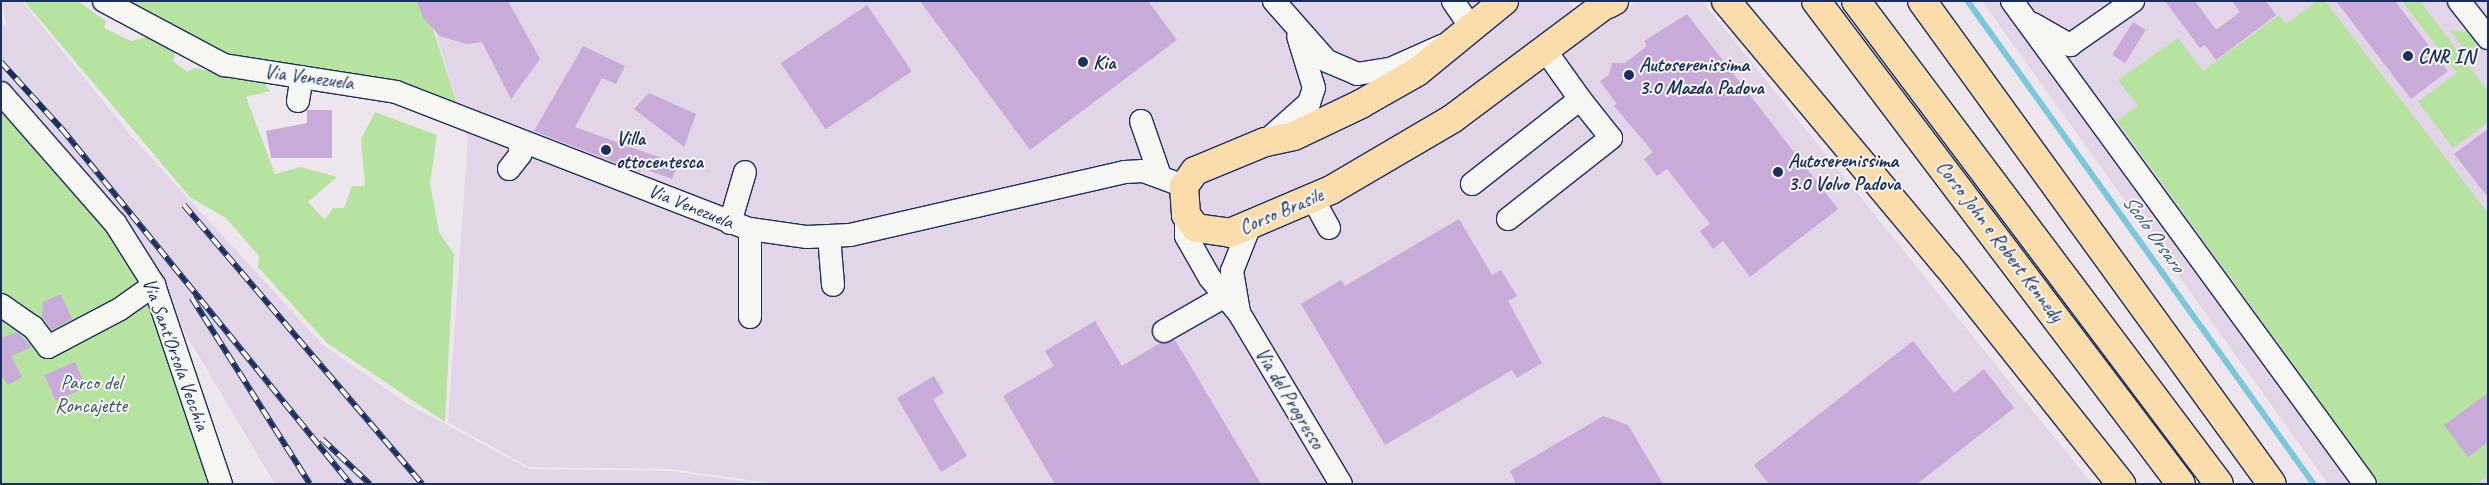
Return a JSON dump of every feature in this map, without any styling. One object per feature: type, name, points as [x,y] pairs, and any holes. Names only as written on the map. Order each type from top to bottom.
[{"type":"main road","points":[[1186,215],[1172,181],[1265,142],[1294,136],[1362,104],[1416,72],[1442,46],[1504,1]]},
{"type":"main road","points":[[1726,1],[1941,258],[2121,484]]},
{"type":"main road","name":"Corso John e Robert Kennedy","points":[[1816,1],[2181,484]]},
{"type":"main road","name":"Corso John e Robert Kennedy","points":[[1856,1],[2219,484]]},
{"type":"main road","points":[[1922,1],[2272,484]]},
{"type":"main road","name":"Corso Brasile","points":[[1186,215],[1196,228],[1213,233],[1249,228],[1383,164],[1611,2]]},
{"type":"street","name":"Via Venezuela","points":[[104,1],[224,65],[396,92],[740,226],[829,236],[917,221],[1125,172],[1172,181]]},
{"type":"street","points":[[1453,1],[1470,26]]},
{"type":"street","points":[[2012,1],[2365,484]]},
{"type":"street","points":[[2026,20],[2070,45],[2133,1]]},
{"type":"street","points":[[2460,1],[2488,38]]},
{"type":"street","points":[[1278,3],[1297,32],[1327,61],[1357,74],[1390,69],[1442,46]]},
{"type":"street","points":[[1265,142],[1299,116],[1314,88],[1297,32]]},
{"type":"street","points":[[1508,219],[1611,138],[1545,50]]},
{"type":"street","points":[[298,101],[302,76]]},
{"type":"street","name":"Via Sant'Orsola Vecchia","points":[[1,93],[115,222],[154,285],[221,484]]},
{"type":"street","points":[[1472,184],[1580,99]]},
{"type":"street","points":[[1141,121],[1172,181]]},
{"type":"street","points":[[509,169],[520,155],[520,141]]},
{"type":"street","points":[[745,172],[740,226],[750,318]]},
{"type":"street","points":[[1313,198],[1329,228]]},
{"type":"street","name":"Via del Progresso","points":[[1186,215],[1186,236],[1233,300],[1341,484]]},
{"type":"street","points":[[1164,331],[1233,300],[1234,259],[1249,228]]},
{"type":"street","points":[[829,236],[833,286]]},
{"type":"street","points":[[1,305],[33,327],[48,347],[120,310],[154,285]]},
{"type":"shaded area","points":[[1,1],[22,1],[133,138],[322,344],[409,405],[529,469],[671,471],[762,484],[275,484],[117,218],[1,90],[1,22],[7,27]]},
{"type":"shaded area","points":[[426,1],[1568,1],[1593,33],[1638,1],[1702,1],[2092,484],[776,484],[671,469],[529,467],[448,422],[468,139]]},
{"type":"shaded area","points":[[1982,1],[2488,1],[2488,484],[2328,484]]},
{"type":"green space","points":[[24,1],[78,1],[106,21],[104,28],[131,41],[151,36],[176,51],[173,61],[187,72],[195,68],[264,83],[270,91],[246,97],[275,174],[301,167],[337,177],[308,202],[325,220],[333,208],[344,208],[352,186],[365,186],[361,139],[375,112],[437,135],[430,183],[439,232],[454,254],[445,422],[327,343],[258,267],[259,256],[226,218],[190,197]]},
{"type":"green space","points":[[123,1],[424,1],[458,107],[237,58],[190,41]]},
{"type":"green space","points":[[2317,1],[2325,1],[2488,213],[2488,476],[2477,484],[2380,484],[2117,121],[2138,106],[2118,80],[2178,38],[2203,71],[2279,15],[2286,24]]},
{"type":"green space","points":[[2402,1],[2420,1],[2488,91],[2488,122],[2453,148],[2418,102],[2457,73]]},
{"type":"green space","points":[[2450,31],[2469,32],[2477,41],[2474,60]]},
{"type":"green space","name":"Parco del Roncajette","points":[[1,100],[112,225],[159,315],[216,484],[1,484]]},
{"type":"building","points":[[417,1],[508,1],[540,59],[511,99],[482,42],[466,44],[440,36],[423,18]]},
{"type":"building","points":[[920,1],[1148,1],[1177,40],[1030,150]]},
{"type":"building","points":[[2165,1],[2195,1],[2216,30],[2240,12],[2232,1],[2266,1],[2276,15],[2216,60],[2205,45],[2200,48]]},
{"type":"building","name":"CNR IN","points":[[2336,1],[2395,1],[2448,71],[2411,99]]},
{"type":"building","points":[[867,5],[912,71],[826,129],[781,63]]},
{"type":"building","points":[[1687,14],[1838,209],[1750,277],[1723,241],[1713,249],[1700,231],[1710,224],[1667,169],[1657,176],[1644,159],[1653,152],[1614,106],[1617,104],[1600,81],[1609,75],[1612,63],[1625,63],[1647,46],[1644,41]]},
{"type":"building","points":[[2133,22],[2146,30],[2125,63],[2112,55]]},
{"type":"building","points":[[583,46],[625,66],[616,84],[602,78],[575,127],[678,164],[672,179],[642,168],[640,172],[534,131]]},
{"type":"building","points":[[649,93],[696,114],[684,147],[634,109]]},
{"type":"building","points":[[307,110],[332,110],[332,158],[271,158],[266,131],[307,123]]},
{"type":"building","points":[[2488,129],[2488,197],[2454,154]]},
{"type":"building","points":[[1459,219],[1492,275],[1501,270],[1517,296],[1508,301],[1542,363],[1517,378],[1512,370],[1385,445],[1301,304],[1341,280],[1345,286]]},
{"type":"building","points":[[61,294],[72,319],[52,330],[42,317],[43,302]]},
{"type":"building","points":[[1095,321],[1122,366],[1160,343],[1175,340],[1261,484],[1055,484],[1003,396],[1054,366],[1045,351]]},
{"type":"building","points":[[17,332],[32,347],[11,356],[22,377],[8,385],[1,374],[1,338]]},
{"type":"building","points":[[1913,341],[1954,393],[1984,369],[2014,408],[1917,484],[1769,484],[1754,465]]},
{"type":"building","points":[[75,362],[86,388],[56,401],[45,375]]},
{"type":"building","points":[[934,376],[944,393],[933,399],[967,456],[941,472],[897,398]]},
{"type":"building","points":[[2488,393],[2488,442],[2468,457],[2444,425]]},
{"type":"building","points":[[1603,416],[1628,425],[1663,484],[1516,484],[1510,471]]},
{"type":"waterway","name":"Scolo Orsaro","points":[[1968,1],[2314,484]]},
{"type":"railway","points":[[1,62],[62,129],[351,484]]},
{"type":"railway","points":[[184,205],[422,484]]},
{"type":"railway","points":[[192,298],[310,484]]},
{"type":"railway","points":[[322,439],[370,484]]},
{"type":"place","name":"CNR IN","points":[[2408,56]]},
{"type":"place","name":"Kia","points":[[1083,62]]},
{"type":"place","name":"Autoserenissima 3.0 Mazda Padova","points":[[1629,75]]},
{"type":"place","name":"Villa ottocentesca","points":[[606,150]]},
{"type":"place","name":"Autoserenissima 3.0 Volvo Padova","points":[[1778,172]]}]
